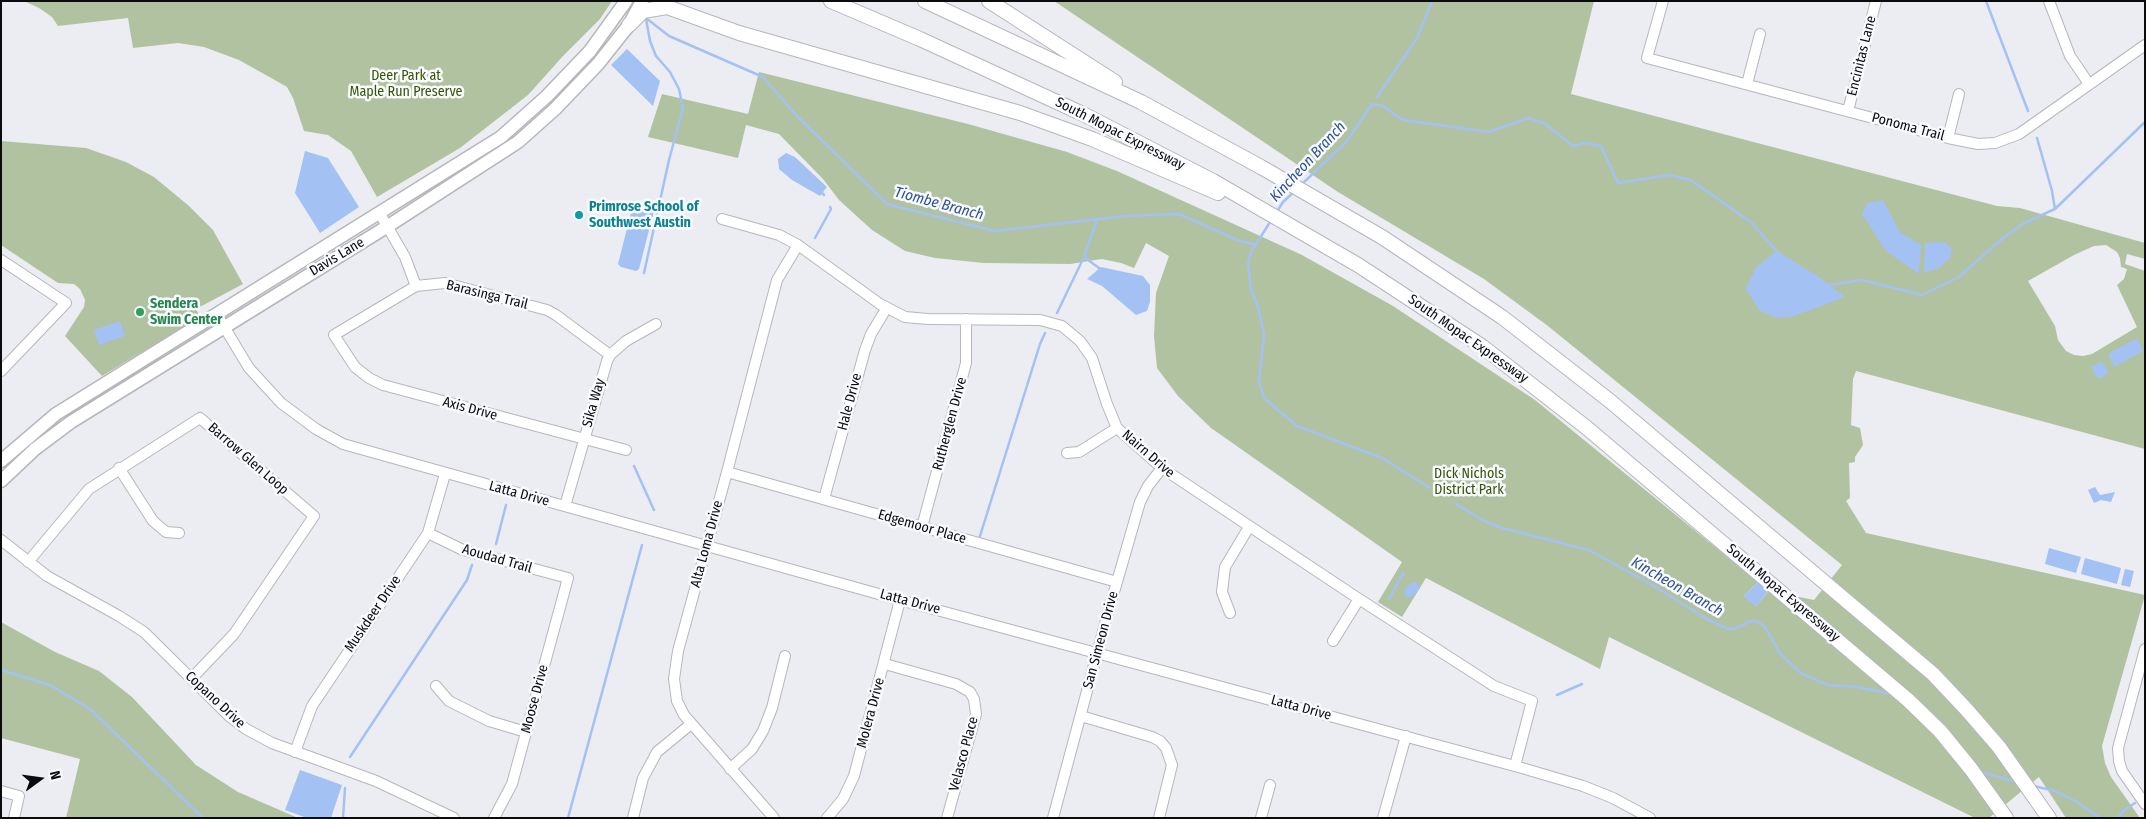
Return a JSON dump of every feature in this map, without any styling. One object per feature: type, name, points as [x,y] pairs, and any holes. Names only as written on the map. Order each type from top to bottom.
[{"type":"highway","name":"South Mopac Expressway","points":[[831,1],[920,39],[1083,114],[1238,199],[1257,206],[1420,304],[1538,389],[1875,670],[1940,732],[1971,769],[2006,818]]},
{"type":"highway","points":[[925,1],[1141,102],[1261,167],[1323,202],[1440,274],[1524,333],[1610,401],[1933,674],[1999,746],[2049,818]]},
{"type":"highway","points":[[989,1],[1126,88],[1141,102]]},
{"type":"highway","points":[[629,25],[643,11],[664,4],[747,35],[1020,113],[1142,159],[1238,199]]},
{"type":"main road","name":"Davis Lane","points":[[1,461],[56,414],[380,214],[509,130],[547,96],[590,51],[626,1]]},
{"type":"main road","name":"Davis Lane","points":[[1,481],[35,449],[71,422],[388,226],[518,142],[555,109],[598,64],[629,25],[642,1]]},
{"type":"main road","points":[[509,130],[518,142]]},
{"type":"street","name":"Ponoma Trail","points":[[1663,1],[1647,58],[1948,138],[1978,144],[1995,143],[2011,138],[2028,129],[2145,46]]},
{"type":"street","name":"Encinitas Lane","points":[[1848,112],[1876,1]]},
{"type":"street","points":[[2050,1],[2070,56],[2089,84]]},
{"type":"street","points":[[1747,84],[1760,34]]},
{"type":"street","points":[[1948,138],[1960,94]]},
{"type":"street","points":[[380,214],[405,257],[416,286]]},
{"type":"street","name":"Nairn Drive","points":[[722,219],[779,235],[798,245],[886,309],[905,317],[1040,320],[1062,326],[1080,341],[1092,358],[1117,428],[1162,468],[1359,600],[1502,691],[1532,700],[1515,766]]},
{"type":"street","name":"Alta Loma Drive","points":[[774,818],[684,715],[674,691],[674,666],[777,280],[798,245]]},
{"type":"street","points":[[1,260],[66,304],[1,371]]},
{"type":"street","name":"Barasinga Trail","points":[[334,335],[416,286],[436,283],[453,284],[538,307],[556,315],[610,355]]},
{"type":"street","name":"Hale Drive","points":[[824,499],[865,350],[886,309]]},
{"type":"street","name":"Latta Drive","points":[[217,315],[249,368],[281,403],[316,429],[343,444],[900,600],[1515,766],[1584,786],[1613,798],[1650,818]]},
{"type":"street","name":"Rutherglen Drive","points":[[922,527],[965,371],[967,354],[966,319]]},
{"type":"street","points":[[610,355],[634,336],[656,324]]},
{"type":"street","name":"Axis Drive","points":[[334,335],[354,367],[383,385],[626,450]]},
{"type":"street","name":"Sika Way","points":[[565,506],[605,365],[610,355]]},
{"type":"street","name":"Barrow Glen Loop","points":[[28,562],[84,493],[119,468],[200,418],[314,516],[234,634],[192,678]]},
{"type":"street","points":[[1067,453],[1079,452],[1117,428]]},
{"type":"street","points":[[119,468],[153,521],[166,532],[179,533]]},
{"type":"street","name":"San Simeon Drive","points":[[1053,818],[1140,502],[1148,486],[1162,468]]},
{"type":"street","name":"Edgemoor Place","points":[[727,472],[1117,582]]},
{"type":"street","name":"Muskdeer Drive","points":[[295,752],[312,706],[428,533],[445,474]]},
{"type":"street","points":[[1230,613],[1222,592],[1225,568],[1249,527]]},
{"type":"street","name":"Aoudad Trail","points":[[428,533],[463,550],[568,578]]},
{"type":"street","name":"Copano Drive","points":[[1,540],[57,582],[137,626],[238,723],[259,736],[295,752],[376,781],[454,818]]},
{"type":"street","name":"Moose Drive","points":[[494,818],[512,784],[568,578]]},
{"type":"street","name":"Molera Drive","points":[[827,818],[850,788],[885,664],[900,600]]},
{"type":"street","points":[[1333,641],[1359,600]]},
{"type":"street","points":[[2145,649],[2118,748],[2122,771],[2145,804]]},
{"type":"street","points":[[730,769],[752,749],[764,729],[772,708],[785,656]]},
{"type":"street","name":"Velasco Place","points":[[885,664],[953,682],[962,686],[974,699],[976,714],[947,818]]},
{"type":"street","points":[[436,686],[449,701],[489,721],[526,732]]},
{"type":"street","points":[[1081,716],[1152,737],[1166,748],[1172,765],[1159,818]]},
{"type":"street","points":[[633,818],[644,778],[657,752],[691,724]]},
{"type":"street","points":[[1383,818],[1406,736]]},
{"type":"street","points":[[1261,818],[1270,785]]},
{"type":"street","points":[[1,791],[19,796],[14,818]]},
{"type":"green space","name":"Deer Park at Maple Run Preserve","points":[[24,1],[612,1],[600,19],[528,95],[460,148],[377,197],[351,151],[328,135],[304,131],[293,98],[287,87],[239,60],[204,47],[178,43],[133,48],[128,18],[58,26],[52,17]]},
{"type":"green space","name":"Dick Nichols District Park","points":[[1054,1],[1594,1],[1571,94],[1997,206],[2020,208],[2145,243],[2145,259],[2127,254],[2125,264],[2145,271],[2145,449],[1856,371],[1853,379],[1851,425],[1860,428],[1863,445],[1855,457],[1855,462],[1849,463],[1850,498],[1846,501],[1866,533],[2145,595],[2102,746],[2105,763],[2111,777],[2140,818],[2066,818],[2039,777],[1989,818],[1975,818],[1609,637],[1600,669],[1426,578],[1402,617],[1378,602],[1402,562],[1211,428],[1178,396],[1157,368],[1154,336],[1156,293],[1169,256],[1146,243],[1134,268],[1102,259],[1070,264],[984,263],[935,258],[905,251],[872,230],[839,200],[823,179],[779,134],[746,125],[738,158],[648,137],[662,94],[748,114],[759,72],[968,124],[1067,152],[1117,171],[1302,255],[1393,306],[1535,400],[1758,582],[1744,596],[1756,606],[1769,591],[1814,600],[1842,565],[1548,326],[1484,279],[1338,192]],"holes":[[[2106,245],[2117,252],[2121,267],[2127,269],[2124,279],[2117,285],[2137,327],[2092,354],[2074,355],[2066,351],[2058,340],[2055,326],[2028,281],[2094,246]]]},
{"type":"green space","points":[[1,141],[86,148],[126,162],[154,177],[189,206],[213,230],[243,284],[196,309],[200,317],[102,376],[65,336],[84,307],[85,300],[80,289],[74,284],[58,283],[1,245]]},
{"type":"green space","points":[[1,622],[55,652],[99,671],[132,697],[196,765],[238,792],[298,818],[66,818],[80,759],[1,738]]},
{"type":"water","points":[[627,49],[660,81],[653,106],[611,65]]},
{"type":"water","points":[[305,151],[328,158],[359,207],[320,233],[295,193]]},
{"type":"water","points":[[786,153],[795,157],[827,187],[820,196],[792,180],[779,169],[778,159]]},
{"type":"water","points":[[1883,200],[1900,232],[1921,245],[1919,274],[1886,251],[1862,214],[1867,203]]},
{"type":"water","points":[[633,205],[654,211],[639,269],[636,271],[621,267],[618,264]]},
{"type":"water","points":[[1944,242],[1952,249],[1950,258],[1939,268],[1924,273],[1925,243]]},
{"type":"water","points":[[1777,251],[1819,277],[1845,297],[1791,317],[1778,318],[1760,311],[1746,289],[1756,267]]},
{"type":"water","points":[[1101,267],[1143,276],[1150,285],[1150,302],[1147,311],[1136,315],[1102,286],[1087,279]]},
{"type":"water","points":[[120,321],[125,336],[99,345],[94,330]]},
{"type":"water","points":[[2137,338],[2143,351],[2114,367],[2108,354]]},
{"type":"water","points":[[2102,361],[2109,373],[2098,379],[2091,367]]},
{"type":"water","points":[[2095,487],[2100,495],[2115,492],[2111,502],[2101,500],[2094,503],[2088,490]]},
{"type":"water","points":[[2049,548],[2081,557],[2076,573],[2045,564]]},
{"type":"water","points":[[2085,558],[2121,568],[2117,584],[2081,574]]},
{"type":"water","points":[[2125,569],[2134,571],[2130,587],[2121,585]]},
{"type":"water","points":[[1416,582],[1420,588],[1413,596],[1408,598],[1404,593],[1405,589],[1411,583]]},
{"type":"water","points":[[1758,582],[1769,591],[1756,606],[1744,596]]},
{"type":"water","points":[[300,770],[342,785],[331,818],[307,818],[285,810]]},
{"type":"waterway","name":"Kincheon Branch","points":[[1377,97],[1417,38],[1432,1]]},
{"type":"waterway","points":[[1986,1],[2028,111]]},
{"type":"waterway","name":"Tiombe Branch","points":[[646,18],[669,36],[763,77],[796,115],[887,204],[995,231],[1125,216],[1179,214],[1237,240],[1256,245]]},
{"type":"waterway","points":[[644,273],[669,160],[683,108],[679,89],[670,72],[656,56],[650,41],[646,19]]},
{"type":"waterway","points":[[1301,185],[1346,142],[1372,104],[1383,106],[1403,120],[1489,132],[1528,118],[1544,123],[1573,146],[1586,143],[1601,146],[1618,183],[1669,175],[1691,180],[1752,223],[1778,253]]},
{"type":"waterway","points":[[1828,285],[1862,280],[1922,295],[1959,277],[2003,238],[2024,223],[2055,209],[2145,122]]},
{"type":"waterway","points":[[2037,138],[2052,191],[2055,209]]},
{"type":"waterway","name":"Kincheon Branch","points":[[1276,213],[1283,202],[1294,192]]},
{"type":"waterway","points":[[815,238],[831,209],[830,207]]},
{"type":"waterway","name":"Kincheon Branch","points":[[1272,219],[1251,252],[1248,263],[1251,289],[1258,307],[1264,334],[1259,382],[1264,398],[1297,426],[1382,458],[1430,488]]},
{"type":"waterway","points":[[1057,313],[1084,257],[1097,220]]},
{"type":"waterway","points":[[1084,257],[1099,268]]},
{"type":"waterway","points":[[980,536],[1045,333]]},
{"type":"waterway","points":[[634,466],[654,510]]},
{"type":"waterway","name":"Kincheon Branch","points":[[1456,504],[1484,521],[1502,528],[1589,550],[1654,586],[1707,619],[1728,629],[1734,629],[1751,621],[1757,621],[1765,627],[1779,652],[1802,674],[1828,685],[1858,687],[1892,694]]},
{"type":"waterway","points":[[496,544],[506,505]]},
{"type":"waterway","points":[[568,818],[642,545]]},
{"type":"waterway","points":[[350,757],[467,580],[472,565]]},
{"type":"waterway","points":[[1389,599],[1404,574]]},
{"type":"waterway","points":[[1,670],[50,685],[90,709],[203,818]]},
{"type":"waterway","points":[[1557,695],[1582,684]]},
{"type":"waterway","name":"Kincheon Branch","points":[[1981,772],[2017,782]]},
{"type":"waterway","name":"Kincheon Branch","points":[[2034,786],[2055,791],[2077,802],[2100,818]]},
{"type":"waterway","points":[[343,818],[345,788]]},
{"type":"waterway","points":[[2118,818],[2123,811],[2135,803]]},
{"type":"place","name":"Primrose School of Southwest Austin","points":[[579,215]]},
{"type":"place","name":"Sendera Swim Center","points":[[140,312]]}]
